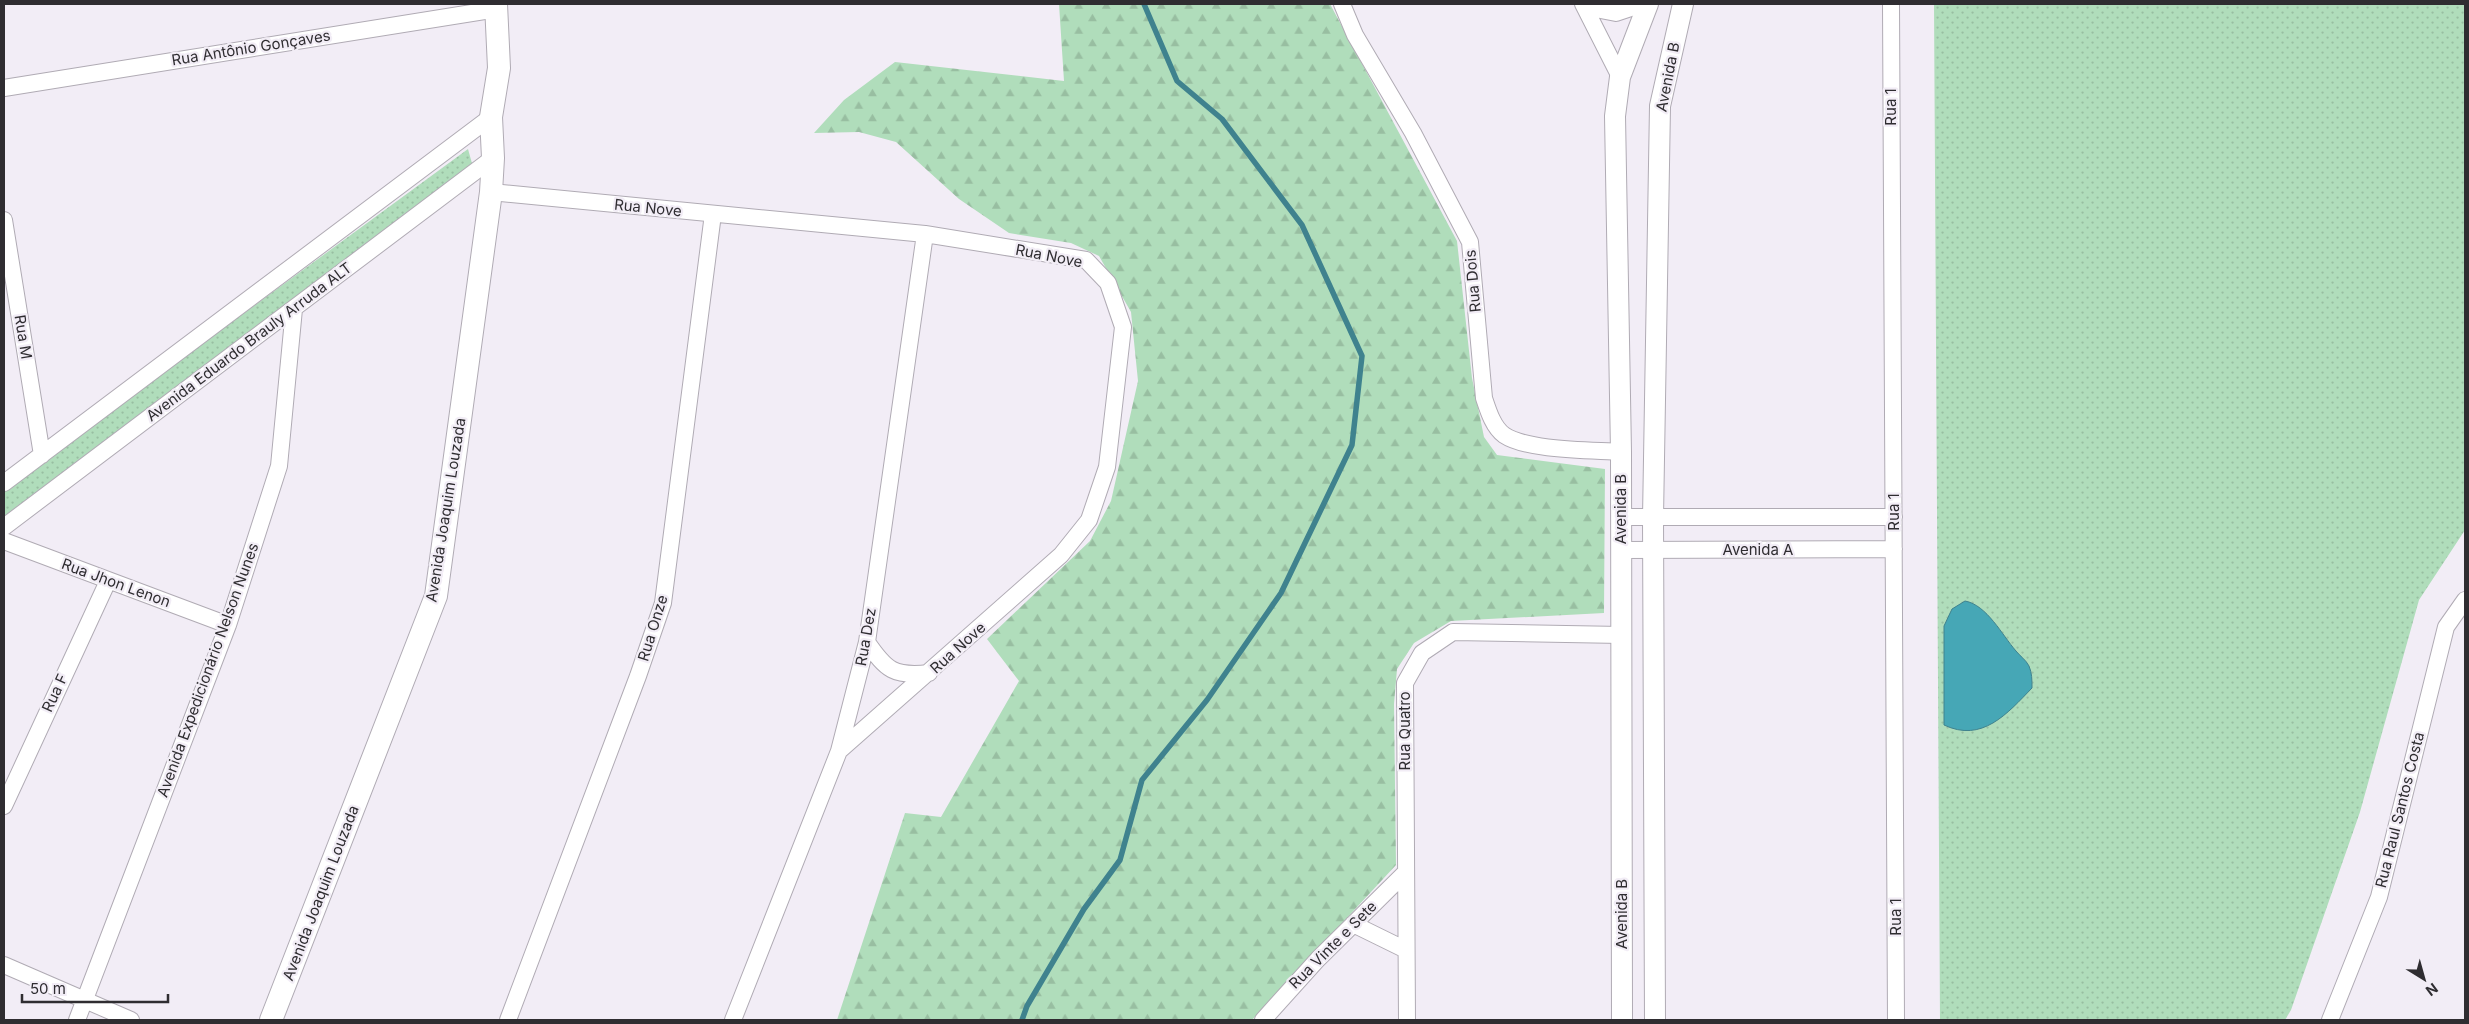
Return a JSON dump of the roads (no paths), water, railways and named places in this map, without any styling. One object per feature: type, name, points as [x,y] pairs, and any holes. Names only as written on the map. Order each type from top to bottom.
[{"type":"main road","name":"Avenida Joaquim Louzada","points":[[272,1020],[436,596],[491,192],[493,158],[491,117],[499,68],[497,6]]},
{"type":"street","name":"Rua Dois","points":[[1342,4],[1355,35],[1412,133],[1470,242],[1484,398],[1491,418],[1503,435],[1526,445],[1621,452]]},
{"type":"street","points":[[1584,6],[1616,12],[1643,4]]},
{"type":"street","name":"Avenida B","points":[[1622,1020],[1622,517],[1615,116],[1620,78],[1648,4]]},
{"type":"street","name":"Avenida B","points":[[1655,1020],[1653,518],[1660,106],[1683,4]]},
{"type":"street","name":"Rua 1","points":[[1891,4],[1896,1020]]},
{"type":"street","name":"Rua Antônio Gonçaves","points":[[4,88],[497,6]]},
{"type":"street","points":[[1584,6],[1620,78]]},
{"type":"street","points":[[4,483],[491,117]]},
{"type":"street","name":"Avenida Eduardo Brauly Arruda ALT","points":[[4,527],[493,158]]},
{"type":"street","name":"Rua Nove","points":[[491,192],[925,234],[1086,260],[1108,283],[1123,327],[1107,467],[1089,520],[1061,555],[929,674],[839,751]]},
{"type":"street","name":"Rua Onze","points":[[508,1020],[638,676],[663,603],[713,214]]},
{"type":"street","name":"Rua M","points":[[4,220],[42,455]]},
{"type":"street","name":"Rua Dez","points":[[733,1020],[839,751],[867,642],[925,234]]},
{"type":"street","name":"Avenida Expedicionário Nelson Nunes","points":[[77,1020],[228,624],[279,466],[294,309]]},
{"type":"street","points":[[1622,517],[1894,517]]},
{"type":"street","name":"Rua Jhon Lenon","points":[[4,541],[228,624]]},
{"type":"street","name":"Avenida A","points":[[1622,550],[1894,549]]},
{"type":"street","name":"Rua F","points":[[4,806],[108,581]]},
{"type":"street","name":"Rua Raul Santos Costa","points":[[2330,1020],[2379,897],[2446,627],[2465,600]]},
{"type":"street","name":"Rua Quatro","points":[[1407,1020],[1405,683],[1422,653],[1453,632],[1622,635]]},
{"type":"street","points":[[867,642],[879,660],[890,671],[907,676],[929,674]]},
{"type":"street","name":"Rua Vinte e Sete","points":[[1263,1020],[1318,959],[1405,873]]},
{"type":"street","points":[[1353,924],[1406,950]]},
{"type":"street","points":[[4,966],[84,1002],[131,1020]]},
{"type":"water","points":[[1965,601],[1980,608],[1987,614],[2028,664],[2031,671],[2032,688],[1993,723],[1982,728],[1958,730],[1944,725],[1944,626],[1952,609]]},
{"type":"waterway","points":[[1022,1020],[1027,1006],[1084,909],[1120,860],[1142,780],[1207,700],[1281,593],[1352,445],[1362,356],[1302,225],[1222,119],[1177,81],[1144,4]]}]
